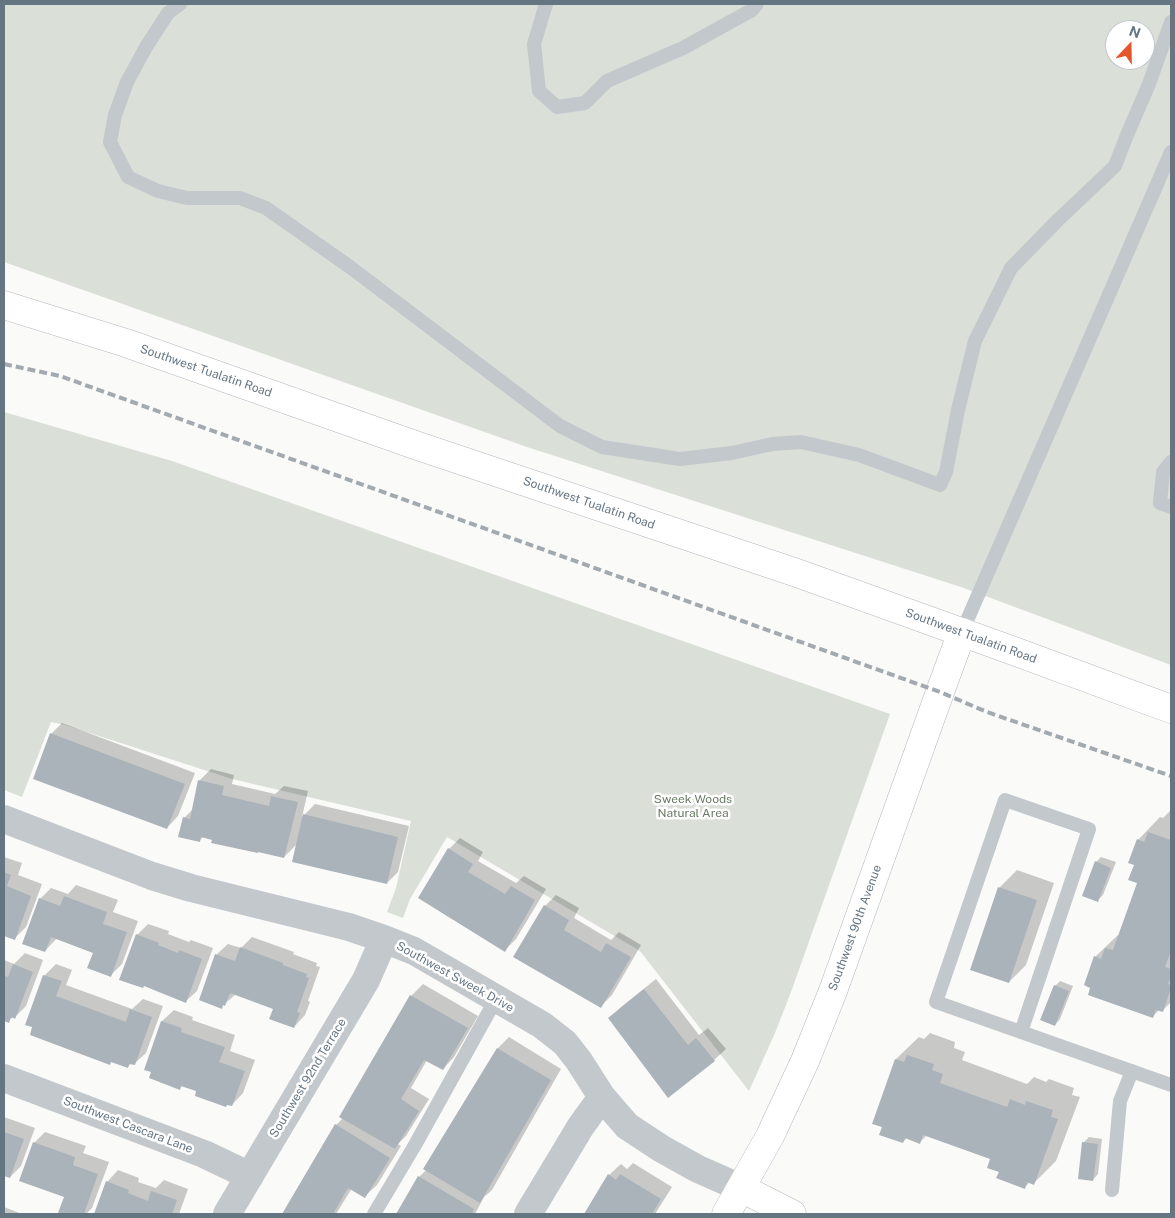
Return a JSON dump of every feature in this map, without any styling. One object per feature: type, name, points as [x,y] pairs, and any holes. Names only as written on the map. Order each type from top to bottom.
[{"type":"main road","name":"Southwest Tualatin Road","points":[[4,305],[126,343],[415,445],[797,573],[1171,709]]},
{"type":"main road","name":"Southwest 90th Avenue","points":[[726,1214],[780,1114],[805,1061],[833,991],[962,632]]},
{"type":"main road","name":"Southwest Sweek Drive","points":[[741,1188],[792,1214]]},
{"type":"street","name":"Southwest Sweek Drive","points":[[4,819],[168,881],[348,927],[414,951],[542,1025],[565,1043],[602,1097],[627,1126],[662,1150],[741,1188]]},
{"type":"street","name":"Southwest 92nd Terrace","points":[[227,1214],[366,980],[384,939]]},
{"type":"street","name":"Southwest Cascara Lane","points":[[4,1078],[204,1154],[250,1176]]},
{"type":"street","points":[[528,1214],[580,1126],[602,1097]]},
{"type":"lane","points":[[180,4],[168,13],[146,47],[128,82],[115,116],[110,142],[128,177],[158,191],[186,198],[240,198],[266,208],[350,268],[560,426],[602,447],[680,460],[732,453],[772,444],[801,442],[859,455],[940,485],[946,472],[958,410],[975,340],[1011,268],[1115,166],[1149,84],[1171,22]]},
{"type":"lane","points":[[546,4],[534,44],[539,91],[557,108],[585,103],[607,81],[683,48],[752,10],[757,4]]},
{"type":"lane","points":[[962,632],[1171,152]]},
{"type":"lane","points":[[1171,462],[1163,472],[1160,504],[1171,507]]},
{"type":"lane","points":[[1022,1032],[1089,829],[1005,800],[936,1002],[1171,1085]]},
{"type":"lane","points":[[374,1214],[415,1146],[496,999]]},
{"type":"lane","points":[[1112,1190],[1120,1101],[1132,1071]]},
{"type":"green space","points":[[4,4],[1171,4],[1171,665],[961,587],[527,447],[4,262]]},
{"type":"green space","name":"Sweek Woods Natural Area","points":[[4,412],[172,461],[890,714],[791,992],[749,1091],[640,951],[447,837],[410,899],[403,918],[387,912],[396,888],[411,821],[232,779],[51,722],[22,797],[4,790]]},
{"type":"building","points":[[50,733],[185,784],[167,829],[33,779]]},
{"type":"building","points":[[198,780],[224,786],[222,795],[269,806],[271,796],[298,802],[284,858],[211,843],[212,840],[201,837],[200,842],[178,837],[183,817],[190,819]]},
{"type":"building","points":[[303,814],[398,837],[387,884],[292,862]]},
{"type":"building","points":[[1148,832],[1171,840],[1171,951],[1165,967],[1171,969],[1168,984],[1171,985],[1171,988],[1163,1012],[1156,1010],[1153,1018],[1088,995],[1090,988],[1084,985],[1094,956],[1101,959],[1105,948],[1113,950],[1137,883],[1128,880],[1134,865],[1128,863],[1137,839],[1144,842]]},
{"type":"building","points":[[448,848],[473,864],[468,872],[505,894],[511,886],[535,900],[505,952],[418,898]]},
{"type":"building","points":[[1095,861],[1111,868],[1098,902],[1082,896]]},
{"type":"building","points":[[4,872],[11,875],[7,886],[31,896],[15,940],[4,936]]},
{"type":"building","points":[[998,887],[1037,900],[1009,983],[970,970]]},
{"type":"building","points":[[64,896],[107,912],[103,924],[127,932],[111,977],[87,968],[93,953],[51,937],[45,952],[22,944],[39,898],[60,906]]},
{"type":"building","points":[[544,905],[569,920],[564,930],[601,952],[606,943],[631,957],[601,1008],[513,957]]},
{"type":"building","points":[[136,934],[178,953],[179,950],[202,959],[186,1003],[144,986],[143,988],[119,980]]},
{"type":"building","points":[[240,947],[307,974],[306,977],[309,978],[297,1012],[300,1013],[294,1028],[269,1019],[273,1009],[230,993],[222,1009],[199,1000],[215,954],[235,961]]},
{"type":"building","points":[[13,964],[33,972],[15,1019],[11,1017],[9,1023],[4,1021],[4,976],[8,977]]},
{"type":"building","points":[[43,975],[62,981],[56,996],[126,1022],[130,1009],[152,1017],[135,1065],[129,1064],[128,1068],[111,1062],[110,1065],[30,1035],[32,1027],[25,1025]]},
{"type":"building","points":[[1054,985],[1069,991],[1055,1026],[1040,1020]]},
{"type":"building","points":[[644,989],[688,1045],[696,1038],[715,1061],[668,1098],[608,1018]]},
{"type":"building","points":[[410,995],[468,1028],[443,1070],[424,1060],[401,1099],[419,1111],[395,1149],[339,1117]]},
{"type":"building","points":[[161,1021],[182,1028],[181,1032],[225,1047],[219,1062],[245,1071],[232,1106],[227,1105],[226,1107],[195,1096],[196,1091],[181,1086],[180,1090],[149,1078],[151,1072],[144,1070]]},
{"type":"building","points":[[497,1048],[551,1080],[480,1203],[423,1169]]},
{"type":"building","points":[[907,1055],[934,1064],[932,1070],[943,1074],[940,1083],[1007,1107],[1010,1099],[1025,1105],[1026,1101],[1053,1110],[1051,1117],[1058,1119],[1034,1185],[1027,1182],[1025,1189],[996,1178],[999,1172],[987,1168],[990,1159],[923,1135],[920,1144],[905,1138],[903,1143],[879,1135],[882,1127],[872,1124],[895,1059],[904,1062]]},
{"type":"building","points":[[335,1124],[390,1158],[365,1198],[348,1188],[333,1214],[282,1214]]},
{"type":"building","points":[[4,1132],[24,1139],[10,1178],[4,1176]]},
{"type":"building","points":[[33,1142],[75,1157],[73,1165],[98,1174],[84,1214],[58,1213],[64,1197],[19,1181]]},
{"type":"building","points":[[1082,1142],[1098,1144],[1093,1181],[1078,1179]]},
{"type":"building","points":[[608,1174],[616,1180],[620,1174],[661,1199],[652,1214],[584,1214]]},
{"type":"building","points":[[418,1176],[474,1209],[472,1214],[396,1214]]},
{"type":"building","points":[[106,1181],[129,1190],[128,1193],[148,1201],[151,1191],[177,1200],[172,1214],[94,1214]]},
{"type":"railway","points":[[4,364],[60,376],[940,692],[987,712],[1171,776]]}]
